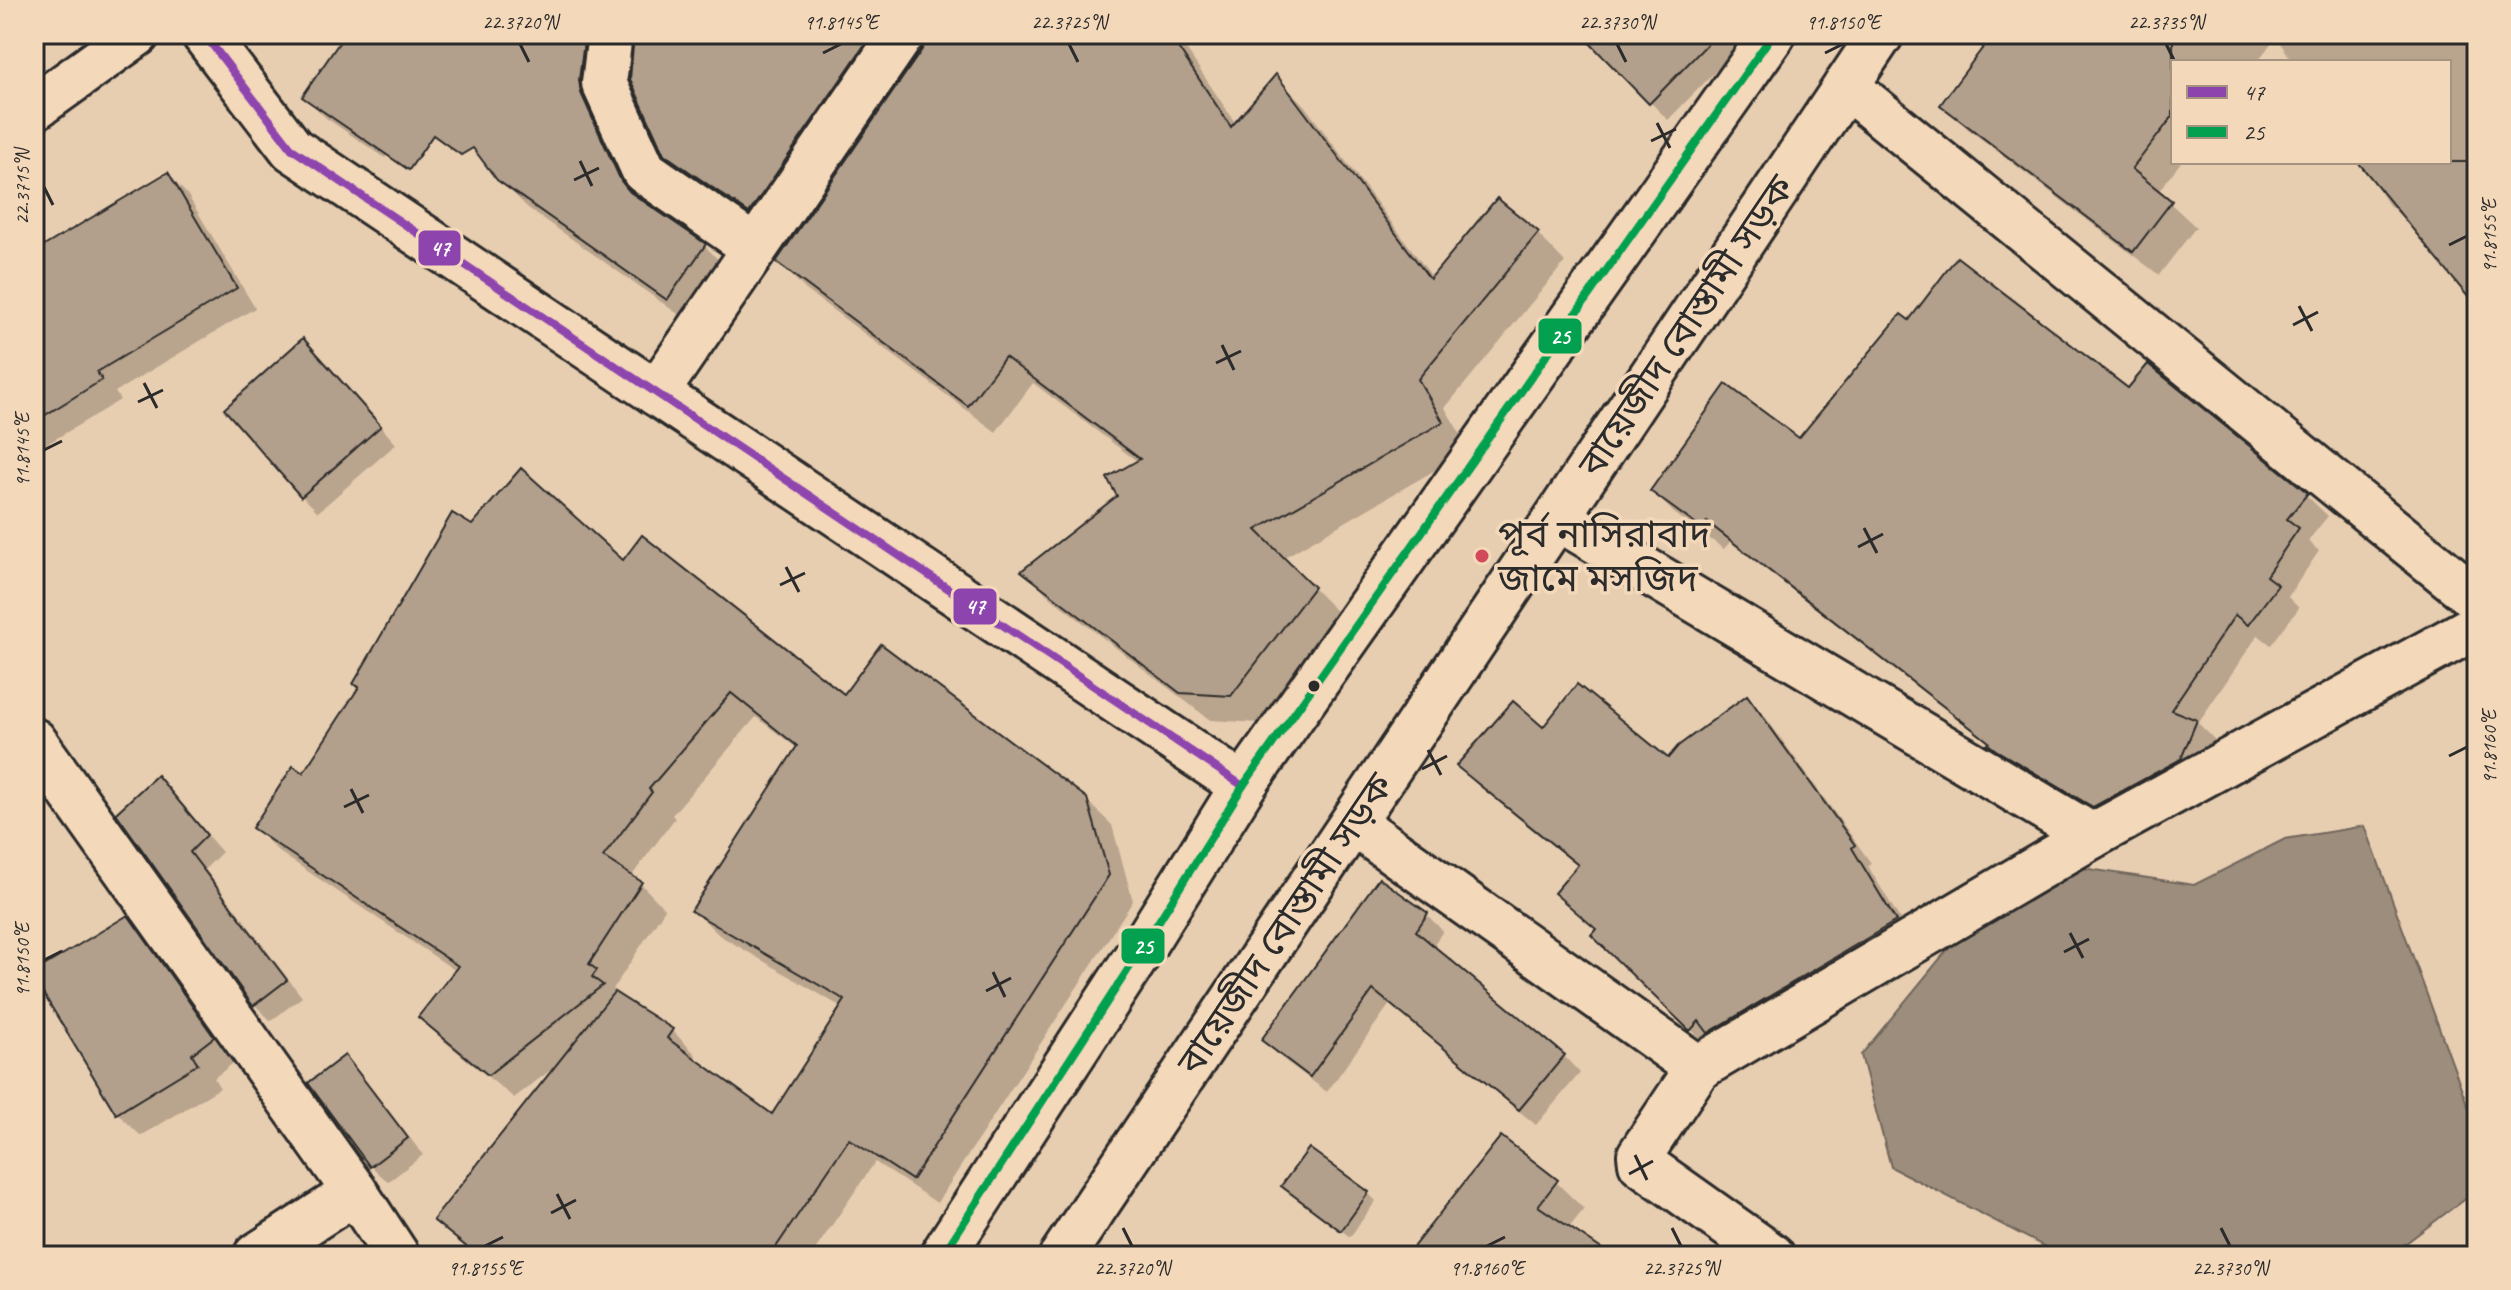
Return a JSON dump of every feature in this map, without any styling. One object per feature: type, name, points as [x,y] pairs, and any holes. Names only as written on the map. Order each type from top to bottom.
[{"type":"street","points":[[34,108],[137,34]]},
{"type":"street","points":[[204,34],[292,149],[1243,786]]},
{"type":"street","points":[[610,34],[604,83],[644,171],[755,248]]},
{"type":"street","points":[[656,393],[902,34]]},
{"type":"street","points":[[942,1256],[1243,786],[1773,34]]},
{"type":"street","name":"বায়েজীদ বোস্তামী সড়ক","points":[[1062,1256],[1881,34]]},
{"type":"street","points":[[1846,86],[2477,599]]},
{"type":"street","points":[[1558,518],[2092,836]]},
{"type":"street","points":[[1772,1256],[1641,1163],[1640,1155],[1698,1068],[2092,836],[2477,626]]},
{"type":"street","points":[[34,741],[355,1192],[397,1256]]},
{"type":"street","points":[[1353,823],[1698,1068]]},
{"type":"street","points":[[256,1256],[355,1192]]},
{"type":"shaded area","points":[[2365,826],[2477,1131],[2471,1194],[2389,1256],[2063,1256],[1891,1167],[1861,1055],[1975,916],[2063,865],[2194,885],[2285,839]]},
{"type":"building","points":[[345,34],[585,34],[579,80],[581,93],[621,181],[630,192],[706,244],[667,300],[497,180],[473,148],[461,155],[433,135],[409,170],[302,97]]},
{"type":"building","points":[[634,34],[872,34],[749,213],[664,154],[630,79]]},
{"type":"building","points":[[927,34],[1169,34],[1231,127],[1276,74],[1430,279],[1497,198],[1539,232],[1418,379],[1443,422],[1256,530],[1314,587],[1231,696],[1180,693],[1021,571],[1117,496],[1107,478],[1140,459],[1005,357],[968,406],[776,262],[923,48]]},
{"type":"building","points":[[1581,34],[1717,34],[1649,104]]},
{"type":"building","points":[[1993,34],[2173,34],[2171,119],[2132,169],[2172,201],[2133,252],[1940,105]]},
{"type":"building","points":[[2477,162],[2477,308],[2360,164]]},
{"type":"building","points":[[168,172],[237,288],[97,372],[102,380],[34,422],[34,252]]},
{"type":"building","points":[[1957,257],[2128,388],[2148,364],[2308,493],[2287,519],[2299,528],[2266,576],[2278,585],[2248,625],[2235,615],[2171,710],[2197,720],[2181,759],[2093,807],[1996,750],[1707,522],[1702,529],[1650,491],[1726,384],[1799,438],[1901,314],[1909,320]]},
{"type":"building","points":[[303,338],[381,426],[301,497],[224,409]]},
{"type":"building","points":[[521,468],[623,560],[642,535],[844,694],[881,644],[1087,798],[1109,875],[912,1180],[849,1139],[770,1256],[478,1256],[433,1220],[614,992],[673,1029],[667,1038],[772,1114],[845,1000],[691,911],[797,746],[731,693],[649,789],[652,792],[603,857],[642,882],[589,964],[597,970],[592,977],[603,985],[488,1075],[418,1017],[458,966],[252,828],[293,766],[303,773],[359,687],[353,684],[452,513],[472,525]]},
{"type":"building","points":[[1577,684],[1668,758],[1678,746],[1747,695],[1855,845],[1852,848],[1896,921],[1708,1033],[1699,1021],[1690,1031],[1591,935],[1596,929],[1554,893],[1578,865],[1456,766],[1513,701],[1543,727]]},
{"type":"building","points":[[157,775],[207,835],[190,852],[287,980],[253,1006],[116,813]]},
{"type":"building","points":[[1379,878],[1428,913],[1416,931],[1565,1055],[1519,1110],[1373,990],[1310,1077],[1261,1040]]},
{"type":"building","points":[[128,915],[214,1037],[192,1054],[198,1064],[116,1114],[34,978],[34,972]]},
{"type":"building","points":[[345,1055],[408,1138],[370,1167],[308,1083]]},
{"type":"building","points":[[1501,1136],[1558,1180],[1538,1206],[1612,1256],[1406,1256]]},
{"type":"building","points":[[1309,1148],[1369,1192],[1341,1231],[1281,1186]]},
{"type":"transit line","name":"47","points":[[204,34],[292,149],[1243,786]]},
{"type":"transit line","name":"25","points":[[942,1256],[1243,786],[1773,34]]},
{"type":"place","name":"পূর্ব নাসিরাবাদ জামে মসজিদ","points":[[1482,556]]}]
